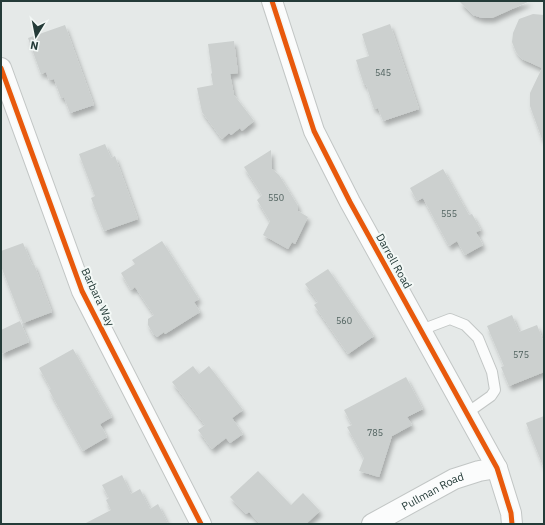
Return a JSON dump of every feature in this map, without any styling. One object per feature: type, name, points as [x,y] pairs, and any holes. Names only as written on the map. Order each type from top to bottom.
[{"type":"street","name":"Darrell Road","points":[[272,1],[314,131],[350,202],[497,468],[511,513],[512,524]]},
{"type":"street","name":"Barbara Way","points":[[1,68],[82,291],[201,524]]},
{"type":"street","name":"Pullman Road","points":[[372,524],[454,480],[478,471],[497,468]]},
{"type":"lane","points":[[421,330],[450,319],[465,325],[478,338],[492,372],[494,390],[491,396],[467,413]]},
{"type":"building","points":[[459,1],[530,1],[492,18],[482,18],[473,15]]},
{"type":"building","points":[[533,14],[544,15],[544,139],[542,139],[530,106],[530,93],[542,68],[522,59],[516,52],[512,42],[513,33],[519,19]]},
{"type":"building","points":[[390,24],[419,109],[383,121],[378,108],[374,109],[356,60],[369,56],[362,34]]},
{"type":"building","points":[[65,25],[94,105],[70,113],[64,97],[61,98],[54,79],[49,80],[46,72],[41,74],[28,38]]},
{"type":"building","points":[[234,41],[238,73],[230,74],[234,95],[254,121],[242,131],[240,128],[231,135],[229,133],[222,139],[202,112],[197,88],[213,85],[208,44]]},
{"type":"building","points":[[105,144],[111,158],[115,156],[138,219],[104,231],[91,198],[95,196],[79,154]]},
{"type":"building","points":[[271,150],[272,169],[279,175],[298,206],[298,211],[308,217],[295,244],[292,242],[288,249],[263,235],[270,221],[257,200],[262,195],[244,167]]},
{"type":"building","points":[[443,169],[469,215],[472,214],[481,230],[476,232],[483,245],[465,255],[457,241],[449,246],[423,198],[417,201],[410,188]]},
{"type":"building","points":[[162,241],[199,299],[194,302],[200,312],[165,334],[164,332],[157,337],[148,325],[148,319],[154,315],[135,287],[131,290],[121,273],[135,264],[132,260]]},
{"type":"building","points":[[23,243],[32,265],[34,264],[52,312],[23,323],[1,266],[1,251]]},
{"type":"building","points":[[328,269],[374,336],[348,354],[314,305],[318,302],[305,284]]},
{"type":"building","points":[[512,315],[519,332],[537,325],[544,343],[544,372],[509,386],[501,367],[504,366],[487,326]]},
{"type":"building","points":[[20,321],[29,342],[1,354],[1,330]]},
{"type":"building","points":[[73,349],[112,417],[100,424],[107,437],[83,451],[49,390],[51,389],[39,368]]},
{"type":"building","points":[[193,366],[199,374],[209,366],[243,410],[232,418],[243,434],[230,443],[226,438],[212,449],[198,430],[205,425],[172,382]]},
{"type":"building","points":[[406,377],[423,409],[407,417],[412,425],[392,436],[379,477],[359,471],[364,458],[347,427],[352,425],[344,410]]},
{"type":"building","points":[[544,416],[544,466],[543,466],[526,423]]},
{"type":"building","points":[[258,471],[291,505],[303,493],[320,511],[306,524],[260,524],[249,512],[246,514],[230,497]]},
{"type":"building","points":[[122,475],[131,494],[140,489],[150,509],[158,504],[168,524],[84,524],[111,510],[106,500],[109,498],[102,485]]},
{"type":"cycle path","points":[[272,1],[314,131],[350,202],[497,468],[511,513],[512,524]]},
{"type":"cycle path","points":[[1,68],[82,291],[201,524]]}]
